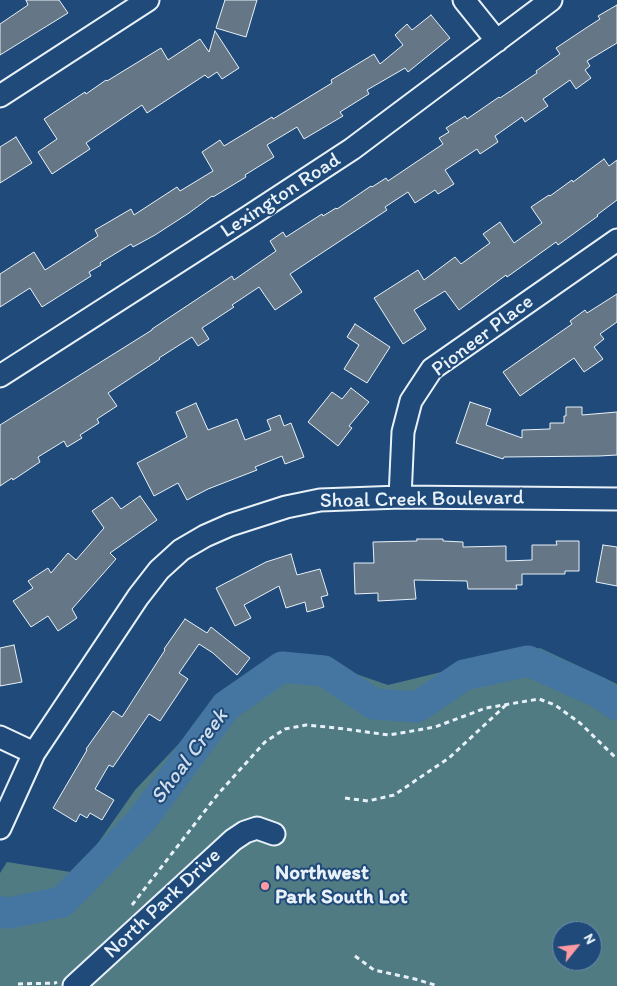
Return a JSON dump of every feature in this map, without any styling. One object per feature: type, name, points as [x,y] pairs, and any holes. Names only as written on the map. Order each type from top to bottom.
[{"type":"street","points":[[0,96],[148,0]]},
{"type":"street","points":[[464,0],[497,41]]},
{"type":"street","name":"Lexington Road","points":[[0,376],[352,149],[551,0]]},
{"type":"street","name":"Pioneer Place","points":[[400,498],[403,432],[411,400],[432,368],[617,240]]},
{"type":"street","name":"Shoal Creek Boulevard","points":[[0,828],[34,753],[138,597],[159,570],[181,550],[205,536],[230,525],[286,507],[320,500],[400,498],[617,499]]},
{"type":"street","points":[[0,737],[34,753]]},
{"type":"street","name":"North Park Drive","points":[[68,983],[233,840],[245,832],[266,831]]},
{"type":"path","points":[[128,910],[218,794],[265,742],[285,729],[306,725],[388,735],[435,728],[486,708],[539,699],[555,705],[580,722],[617,759]]},
{"type":"path","points":[[345,798],[368,801],[394,795],[449,758],[508,704]]},
{"type":"path","points":[[355,956],[374,970],[438,986]]},
{"type":"path","points":[[18,984],[68,983]]},
{"type":"green space","points":[[540,648],[617,684],[617,986],[0,986],[0,873],[7,862],[77,873],[135,790],[227,693],[298,654],[388,685]]},
{"type":"building","points":[[26,0],[59,0],[68,13],[0,55],[0,24],[28,5]]},
{"type":"building","points":[[225,0],[257,0],[246,37],[216,28]]},
{"type":"building","points":[[617,5],[617,43],[587,61],[590,66],[585,70],[591,78],[576,89],[570,80],[543,99],[548,106],[525,122],[522,117],[495,136],[498,142],[480,154],[477,149],[445,170],[454,184],[438,194],[435,190],[415,203],[408,192],[385,207],[387,210],[290,274],[302,292],[275,310],[259,287],[232,305],[234,307],[202,328],[209,339],[198,346],[192,337],[108,393],[117,406],[97,419],[99,423],[80,435],[82,438],[67,447],[64,441],[38,457],[40,462],[13,480],[12,478],[0,486],[0,425],[152,330],[232,276],[234,280],[276,251],[270,241],[283,232],[286,237],[322,214],[323,216],[337,209],[371,186],[386,178],[388,181],[443,144],[439,138],[449,132],[446,128],[465,116],[467,119],[537,73],[536,71],[560,54],[556,48],[600,19],[598,16]]},
{"type":"building","points":[[431,15],[450,38],[408,72],[405,68],[367,90],[369,94],[340,112],[343,116],[304,139],[297,127],[267,145],[274,157],[155,235],[133,247],[131,244],[100,263],[101,265],[89,272],[91,276],[42,307],[30,288],[0,307],[0,274],[34,252],[45,270],[98,236],[95,230],[131,209],[134,215],[177,187],[180,191],[213,171],[202,152],[220,140],[224,146],[272,117],[273,119],[332,83],[331,80],[374,54],[380,64],[403,45],[395,35],[407,24],[412,30]]},
{"type":"building","points":[[215,31],[239,68],[222,79],[217,72],[208,78],[205,75],[147,113],[142,105],[86,143],[90,149],[52,174],[38,152],[57,139],[44,119],[85,92],[86,94],[161,48],[168,60],[200,39],[209,52]]},
{"type":"building","points":[[16,137],[32,163],[0,183],[0,147]]},
{"type":"building","points":[[604,159],[609,166],[617,160],[617,200],[558,245],[556,242],[507,277],[506,275],[459,310],[445,291],[414,310],[426,329],[403,344],[374,298],[418,270],[424,280],[455,257],[461,264],[490,243],[483,234],[500,222],[514,243],[542,223],[531,207],[572,180],[573,182]]},
{"type":"building","points":[[617,294],[617,322],[600,334],[604,339],[594,347],[603,359],[584,372],[574,358],[520,396],[503,372],[572,324],[570,321],[585,310],[587,313]]},
{"type":"building","points":[[355,324],[390,347],[367,383],[344,369],[359,345],[347,337]]},
{"type":"building","points":[[351,388],[369,402],[349,426],[352,428],[338,446],[308,422],[332,392],[342,399]]},
{"type":"building","points":[[470,402],[491,409],[486,425],[522,438],[522,430],[550,429],[550,423],[564,423],[566,407],[582,407],[582,415],[617,412],[617,455],[504,457],[503,459],[456,443]]},
{"type":"building","points":[[196,403],[208,430],[237,419],[245,440],[271,430],[267,420],[280,415],[284,426],[291,423],[304,457],[285,464],[282,456],[255,467],[257,470],[208,489],[187,500],[178,483],[154,496],[137,463],[187,437],[176,412]]},
{"type":"building","points":[[140,496],[157,520],[110,553],[116,559],[72,609],[77,618],[58,631],[48,616],[31,627],[13,601],[33,588],[28,581],[48,568],[51,573],[68,553],[76,560],[104,528],[92,511],[112,497],[121,509]]},
{"type":"building","points":[[417,539],[443,539],[443,541],[463,542],[463,547],[506,546],[506,561],[532,560],[532,545],[557,545],[556,541],[579,541],[579,571],[565,571],[565,574],[522,574],[522,585],[516,585],[517,589],[468,589],[467,581],[414,580],[416,599],[378,601],[378,593],[355,594],[354,563],[374,563],[373,542],[417,541]]},
{"type":"building","points":[[603,545],[617,547],[617,586],[596,582]]},
{"type":"building","points":[[291,554],[297,575],[320,569],[328,595],[321,597],[324,607],[307,612],[305,602],[286,608],[279,586],[244,605],[251,618],[235,626],[216,588],[266,562]]},
{"type":"building","points":[[185,619],[207,633],[211,627],[250,658],[237,675],[213,653],[199,644],[179,673],[188,679],[160,721],[149,714],[113,767],[109,765],[95,789],[114,800],[102,820],[90,813],[87,818],[80,814],[76,822],[53,808],[86,749],[113,711],[122,717]]},
{"type":"building","points":[[14,645],[22,682],[0,686],[0,648]]},
{"type":"waterway","name":"Shoal Creek","points":[[0,912],[9,913],[62,902],[141,821],[226,706],[282,667],[324,671],[374,704],[417,707],[464,675],[528,661],[598,692],[617,705]]},
{"type":"place","name":"Northwest Park South Lot","points":[[265,886]]}]
